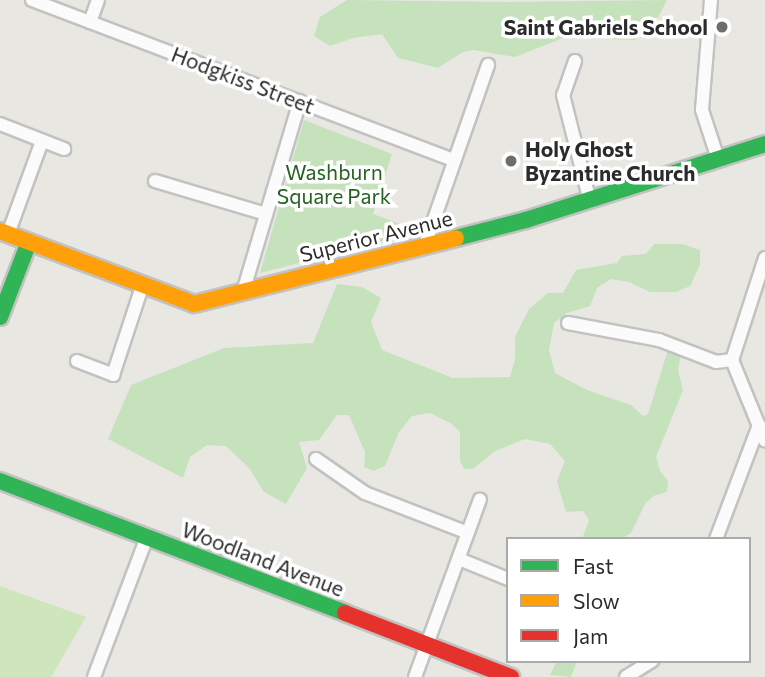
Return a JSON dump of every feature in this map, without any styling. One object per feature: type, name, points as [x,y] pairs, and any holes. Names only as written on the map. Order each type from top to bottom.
[{"type":"street","name":"Hodgkiss Street","points":[[32,0],[454,160]]},
{"type":"street","points":[[90,22],[98,0]]},
{"type":"street","points":[[711,0],[702,110],[718,159]]},
{"type":"street","points":[[575,61],[563,95],[590,202]]},
{"type":"street","points":[[425,244],[488,65]]},
{"type":"street","points":[[243,292],[300,101]]},
{"type":"street","points":[[0,124],[64,149]]},
{"type":"street","points":[[4,232],[42,141]]},
{"type":"street","name":"Superior Avenue","points":[[4,232],[142,287],[194,304],[590,202],[760,147]]},
{"type":"street","points":[[155,181],[265,214]]},
{"type":"street","points":[[0,317],[29,242]]},
{"type":"street","points":[[765,258],[732,360],[765,440]]},
{"type":"street","points":[[78,361],[113,375],[142,287]]},
{"type":"street","points":[[568,323],[659,340],[716,362],[732,360]]},
{"type":"street","points":[[717,537],[759,425]]},
{"type":"street","points":[[316,459],[365,493],[468,533]]},
{"type":"street","name":"Woodland Avenue","points":[[0,481],[510,677]]},
{"type":"street","points":[[415,677],[480,499]]},
{"type":"street","points":[[94,677],[147,537]]},
{"type":"street","points":[[459,559],[506,578]]},
{"type":"street","points":[[626,677],[649,663]]},
{"type":"green space","points":[[347,0],[667,0],[659,16],[635,40],[563,38],[515,57],[474,50],[463,52],[438,68],[398,58],[382,34],[353,38],[330,46],[314,36],[320,17]]},
{"type":"green space","name":"Washburn Square Park","points":[[304,120],[392,154],[373,214],[414,229],[412,234],[260,273]]},
{"type":"green space","points":[[654,244],[682,244],[700,250],[700,265],[690,286],[676,292],[650,292],[629,282],[611,279],[597,288],[590,306],[567,313],[554,323],[549,350],[555,373],[587,390],[631,405],[643,416],[648,414],[668,350],[681,355],[678,370],[683,390],[656,457],[660,471],[668,481],[667,492],[653,496],[645,504],[631,533],[624,537],[583,537],[589,520],[583,511],[566,512],[557,481],[565,461],[550,444],[525,439],[495,451],[473,469],[464,469],[460,461],[460,432],[452,424],[430,413],[412,416],[399,432],[385,466],[374,471],[364,467],[365,452],[349,415],[337,415],[319,440],[299,442],[307,468],[286,504],[264,492],[249,468],[226,446],[207,445],[190,457],[183,478],[108,439],[131,385],[224,348],[313,343],[337,284],[362,287],[381,298],[371,322],[382,350],[453,378],[510,377],[515,359],[515,337],[529,309],[548,293],[563,293],[576,270],[617,263],[622,256],[646,254]]},
{"type":"green space","points":[[0,586],[86,617],[51,677],[0,677]]},
{"type":"green space","points":[[556,663],[576,663],[571,677],[550,675]]},
{"type":"traffic: fast","points":[[456,238],[526,220],[765,144]]},
{"type":"traffic: fast","points":[[0,317],[29,242]]},
{"type":"traffic: fast","points":[[0,481],[345,613]]},
{"type":"traffic: slow","points":[[0,231],[194,304],[456,238]]},
{"type":"traffic: jam","points":[[345,613],[511,677]]},
{"type":"place","name":"Saint Gabriels School","points":[[722,27]]},
{"type":"place","name":"Holy Ghost Byzantine Church","points":[[511,161]]}]
